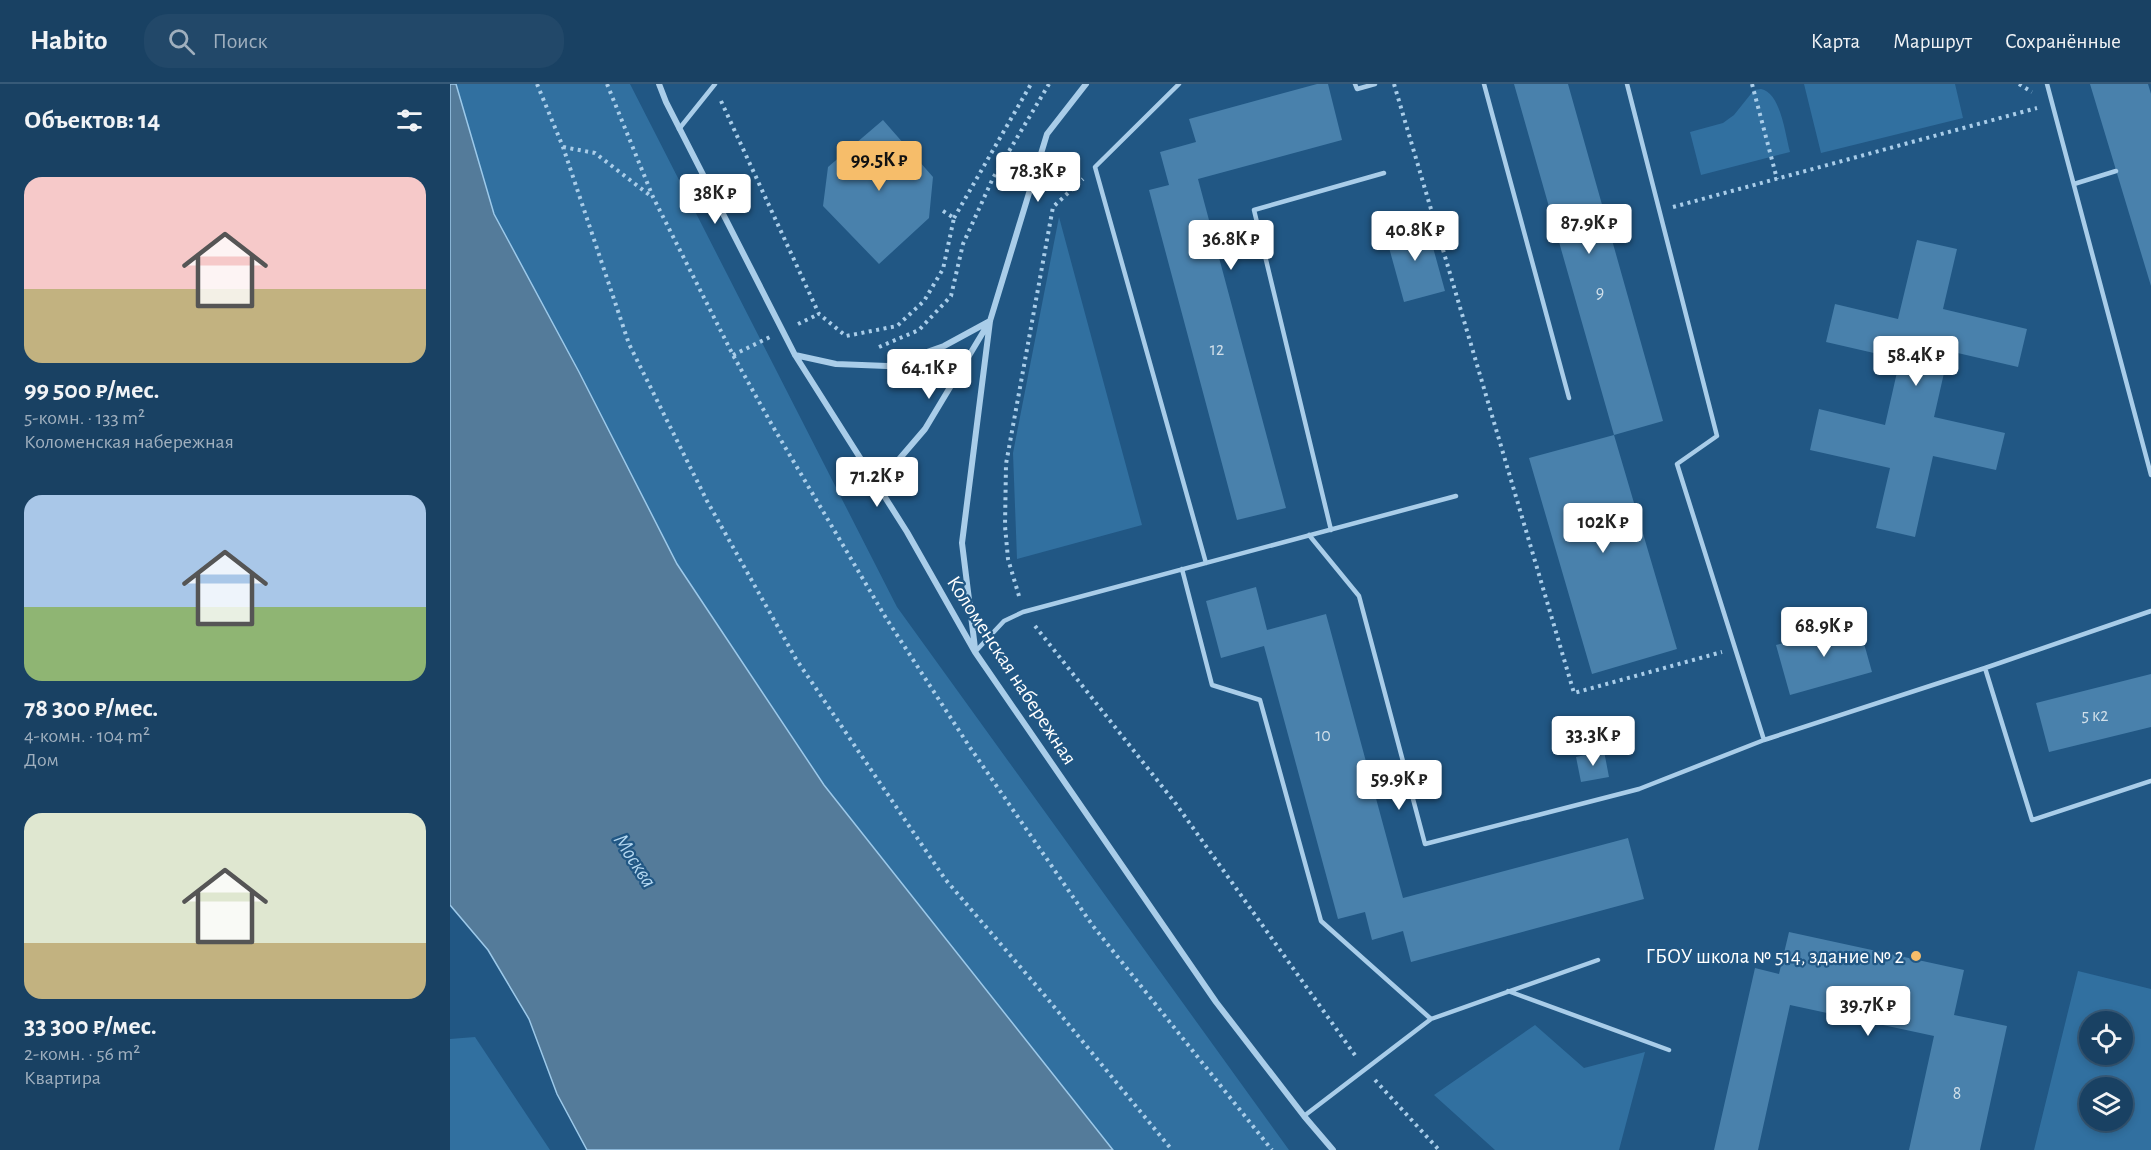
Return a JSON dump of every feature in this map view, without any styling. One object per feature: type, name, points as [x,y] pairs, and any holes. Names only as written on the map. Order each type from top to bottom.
[{"type":"street","name":"Коломенская набережная","points":[[659,84],[666,102],[795,355],[907,532],[975,652],[1216,1002],[1333,1150]]},
{"type":"street","points":[[975,652],[962,543],[990,321],[1047,134],[1086,84]]},
{"type":"street","points":[[795,355],[836,364],[887,366],[944,346],[990,321]]},
{"type":"street","points":[[877,485],[925,429],[990,321]]},
{"type":"lane","points":[[680,129],[714,84]]},
{"type":"lane","points":[[1179,84],[1095,167],[1206,563]]},
{"type":"lane","points":[[1355,84],[1357,89],[1375,84]]},
{"type":"lane","points":[[1484,84],[1569,398]]},
{"type":"lane","points":[[1627,84],[1718,436],[1677,464],[1764,740]]},
{"type":"lane","points":[[2047,84],[2151,475]]},
{"type":"lane","points":[[2074,184],[2116,171]]},
{"type":"lane","points":[[1331,530],[1254,210],[1384,173]]},
{"type":"lane","points":[[975,652],[1004,621],[1023,612],[1456,496]]},
{"type":"lane","points":[[1309,536],[1359,596],[1425,844],[1639,789],[1764,740],[2151,611]]},
{"type":"lane","points":[[1182,569],[1212,685],[1260,700],[1321,921],[1431,1019]]},
{"type":"lane","points":[[1985,668],[2032,820],[2151,781]]},
{"type":"lane","points":[[1304,1116],[1431,1019],[1598,960]]},
{"type":"lane","points":[[1508,991],[1669,1050]]},
{"type":"path","points":[[537,84],[563,147],[629,344],[706,501],[796,659],[945,879],[1172,1150]]},
{"type":"path","points":[[607,84],[653,197],[733,355],[886,618],[969,746],[1093,926],[1272,1150]]},
{"type":"path","points":[[714,84],[819,314],[846,336],[897,326],[924,301],[943,269],[954,218],[1031,84]]},
{"type":"path","points":[[879,347],[919,330],[951,297],[963,244],[993,178],[1049,84]]},
{"type":"path","points":[[1394,84],[1574,693],[1735,648]]},
{"type":"path","points":[[1752,84],[1777,179]]},
{"type":"path","points":[[1659,210],[2052,104]]},
{"type":"path","points":[[563,147],[595,153],[653,197]]},
{"type":"path","points":[[1095,167],[1053,207],[1006,464],[1005,526],[1008,559],[1023,612],[1176,804],[1365,1069],[1439,1150]]},
{"type":"path","points":[[940,209],[954,218]]},
{"type":"shaded area","points":[[456,84],[630,84],[897,607],[1289,1150],[1113,1150],[824,785],[677,564],[579,372],[494,214]]},
{"type":"shaded area","points":[[1804,84],[1955,84],[1963,118],[1821,153]]},
{"type":"shaded area","points":[[1761,89],[1768,92],[1778,106],[1790,152],[1701,175],[1690,132],[1723,123],[1734,115],[1754,90]]},
{"type":"shaded area","points":[[1059,217],[1142,525],[1017,559],[1013,453]]},
{"type":"shaded area","points":[[2078,971],[2151,989],[2151,1150],[2034,1150]]},
{"type":"shaded area","points":[[1535,1025],[1584,1068],[1645,1052],[1619,1150],[1495,1150],[1434,1095]]},
{"type":"shaded area","points":[[475,1037],[550,1150],[450,1150],[450,1039]]},
{"type":"water","name":"Москва","points":[[450,84],[456,84],[494,214],[579,372],[677,564],[824,785],[1113,1150],[587,1150],[557,1094],[529,1019],[488,950],[450,905]]},
{"type":"building","points":[[1317,84],[1328,84],[1342,140],[1198,179],[1286,508],[1237,520],[1149,190],[1169,185],[1160,152],[1196,142],[1189,119]]},
{"type":"building","points":[[1514,84],[1568,84],[1663,421],[1614,435]]},
{"type":"building","points":[[2090,84],[2148,84],[2151,94],[2151,286]]},
{"type":"building","points":[[883,120],[933,177],[929,218],[879,264],[823,206],[828,167]]},
{"type":"building","points":[[1426,222],[1445,291],[1404,302],[1385,233]]},
{"type":"building","points":[[1917,240],[1957,249],[1943,309],[2027,329],[2018,367],[1949,351],[1934,417],[2005,433],[1996,470],[1933,456],[1915,537],[1876,528],[1890,468],[1810,450],[1819,409],[1885,425],[1900,359],[1826,342],[1835,304],[1898,319]]},
{"type":"building","points":[[1614,435],[1677,649],[1592,674],[1529,458]]},
{"type":"building","points":[[1256,587],[1267,630],[1326,614],[1403,898],[1628,838],[1644,899],[1411,962],[1403,931],[1372,940],[1365,912],[1338,919],[1264,646],[1221,658],[1206,601]]},
{"type":"building","points":[[1858,622],[1872,672],[1790,695],[1776,645]]},
{"type":"building","points":[[2151,674],[2151,727],[2049,752],[2036,703]]},
{"type":"building","points":[[1604,751],[1609,777],[1581,782],[1576,757]]},
{"type":"building","points":[[1789,932],[1964,970],[1954,1015],[2007,1026],[1980,1150],[1909,1150],[1934,1036],[1790,1005],[1758,1150],[1714,1150],[1755,968],[1779,974]]},
{"type":"place","name":"ГБОУ школа № 514, здание № 2","points":[[1916,956]]}]
